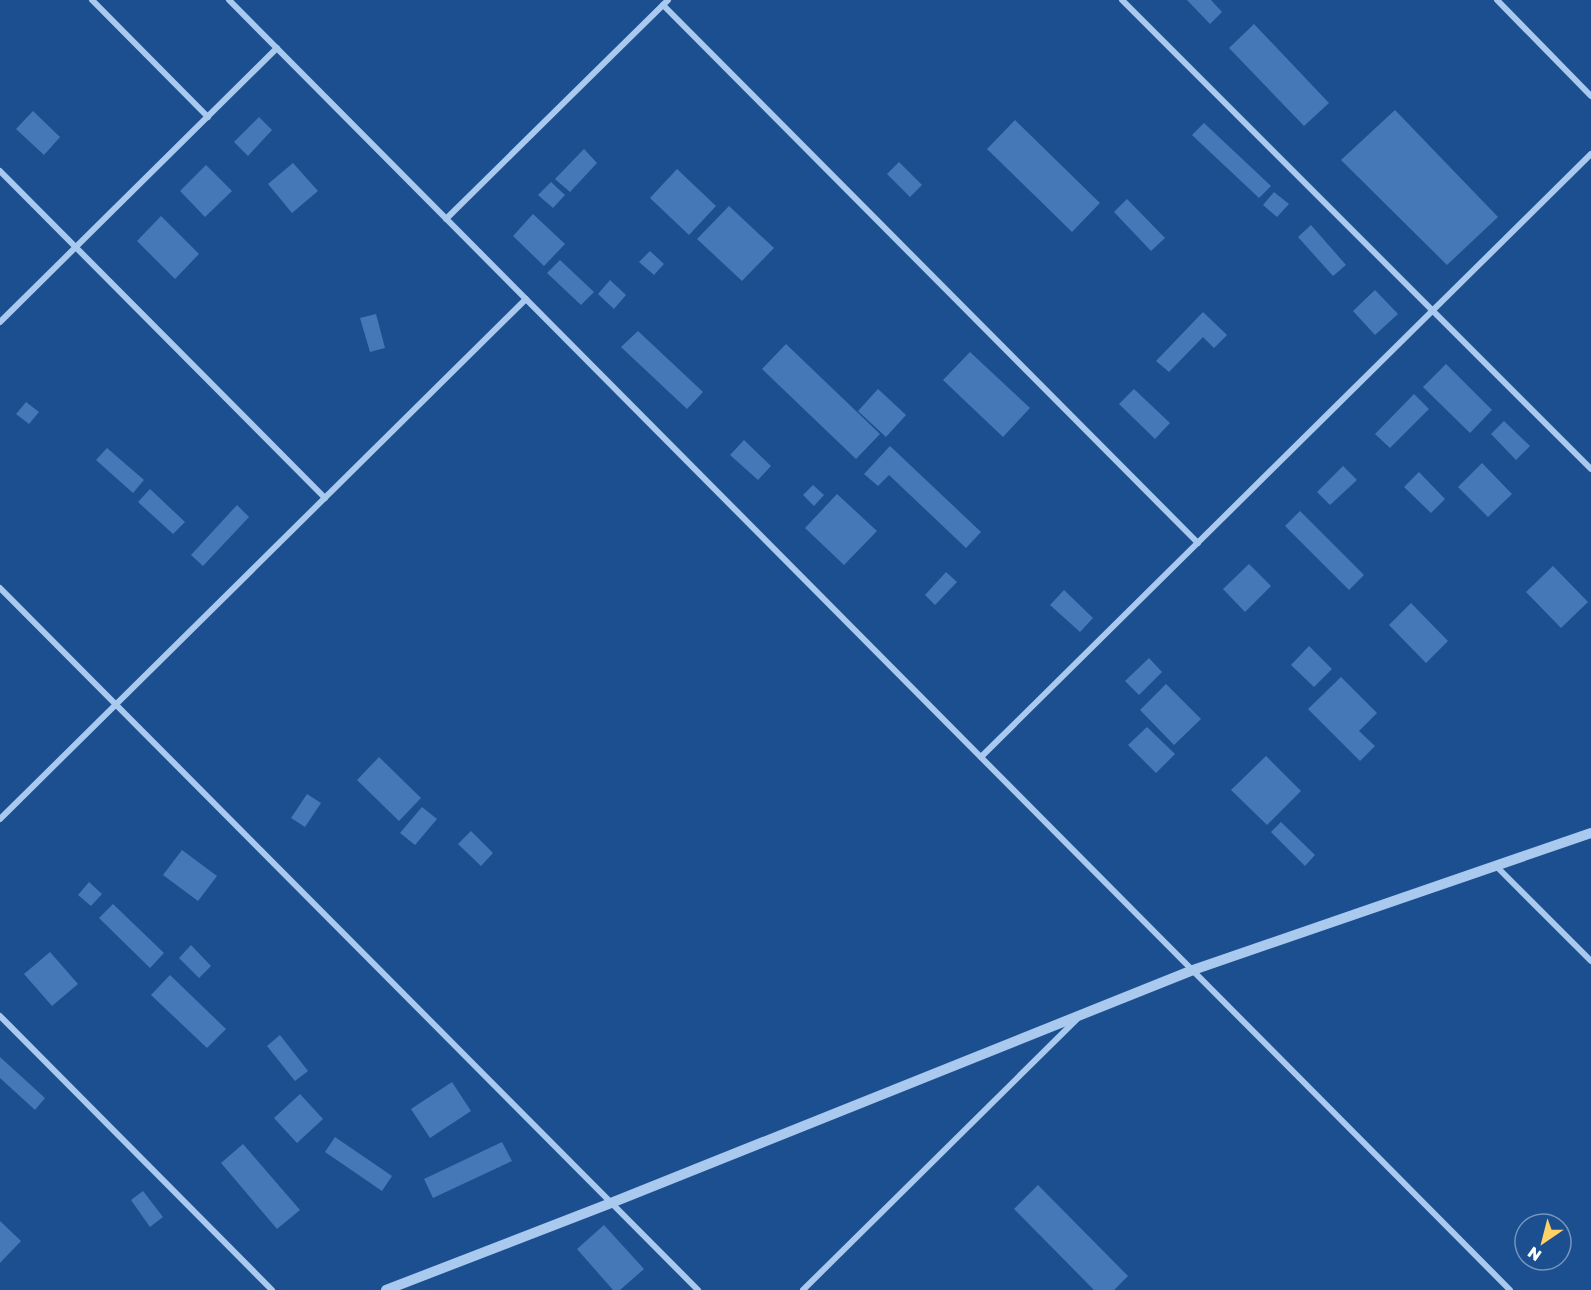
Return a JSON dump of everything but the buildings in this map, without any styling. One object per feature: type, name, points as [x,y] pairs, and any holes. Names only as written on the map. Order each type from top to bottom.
[{"type":"street","points":[[92,0],[208,117]]},
{"type":"street","points":[[229,0],[1510,1290]]},
{"type":"street","points":[[1122,0],[1591,469]]},
{"type":"street","points":[[1497,0],[1591,96]]},
{"type":"street","points":[[446,219],[665,2],[1198,543]]},
{"type":"street","points":[[0,322],[277,48]]},
{"type":"street","points":[[981,757],[1591,154]]},
{"type":"street","points":[[0,171],[325,498]]},
{"type":"street","points":[[0,819],[526,300]]},
{"type":"street","points":[[0,588],[698,1290]]},
{"type":"street","points":[[386,1290],[611,1203],[1193,970],[1591,833]]},
{"type":"street","points":[[1496,865],[1591,961]]},
{"type":"street","points":[[803,1290],[1084,1012]]},
{"type":"street","points":[[0,1016],[272,1290]]}]
